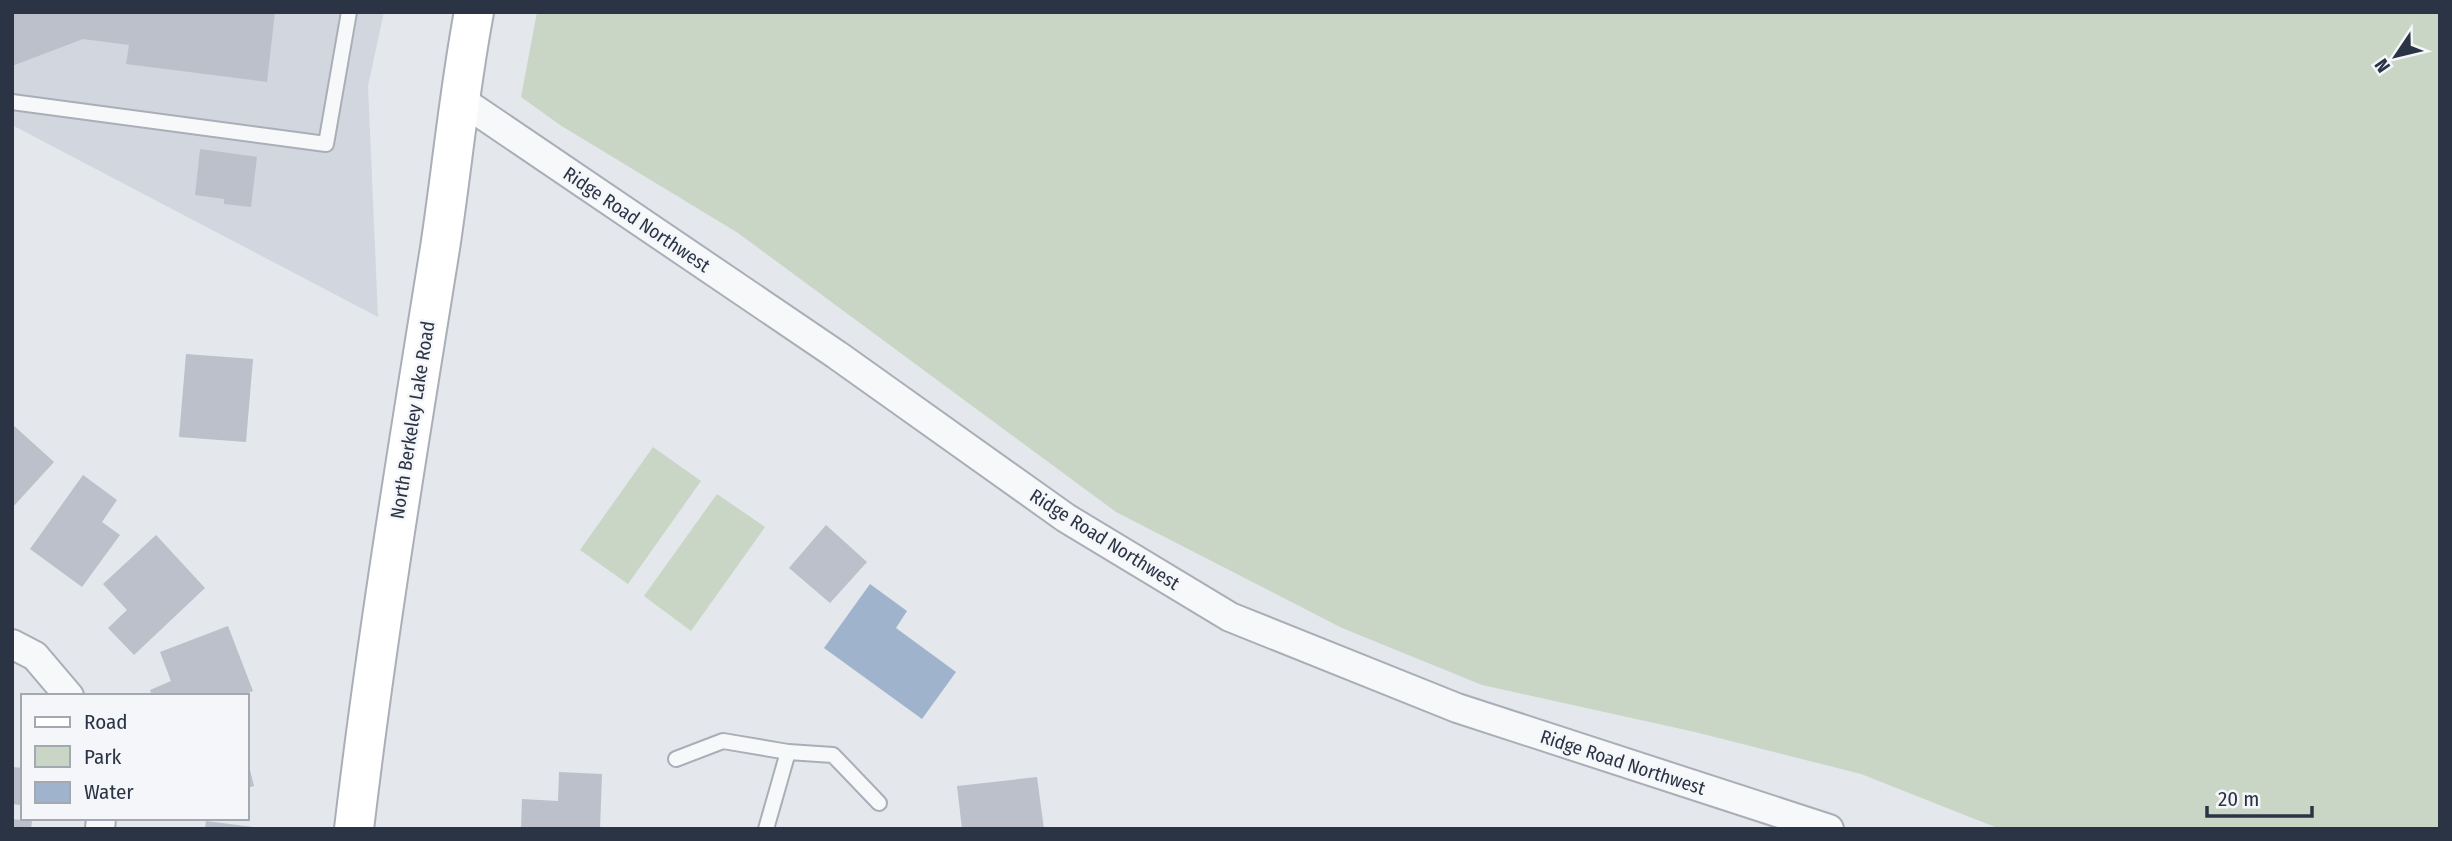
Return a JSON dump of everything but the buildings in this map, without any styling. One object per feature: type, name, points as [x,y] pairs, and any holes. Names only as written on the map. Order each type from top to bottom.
[{"type":"street","name":"North Berkeley Lake Road","points":[[354,829],[374,657],[448,194],[458,98],[474,12]]},
{"type":"street","name":"Ridge Road Northwest","points":[[458,98],[826,347],[1066,518],[1230,617],[1457,708],[1829,829]]},
{"type":"street","points":[[12,644],[35,656],[67,694]]},
{"type":"lane","points":[[12,102],[326,144],[349,12]]},
{"type":"lane","points":[[676,759],[723,741],[788,752],[833,755],[879,803]]},
{"type":"lane","points":[[766,829],[788,752]]},
{"type":"shaded area","points":[[12,12],[384,12],[368,86],[378,317],[12,125]]},
{"type":"green space","points":[[537,12],[2440,12],[2440,829],[2000,829],[1861,774],[1695,732],[1482,685],[1342,628],[1116,512],[738,233],[560,125],[521,97]]},
{"type":"green space","points":[[653,447],[701,481],[628,584],[580,550]]},
{"type":"green space","points":[[717,494],[765,527],[691,631],[644,596]]},
{"type":"water","points":[[870,584],[907,611],[896,628],[956,672],[922,719],[824,648]]}]
